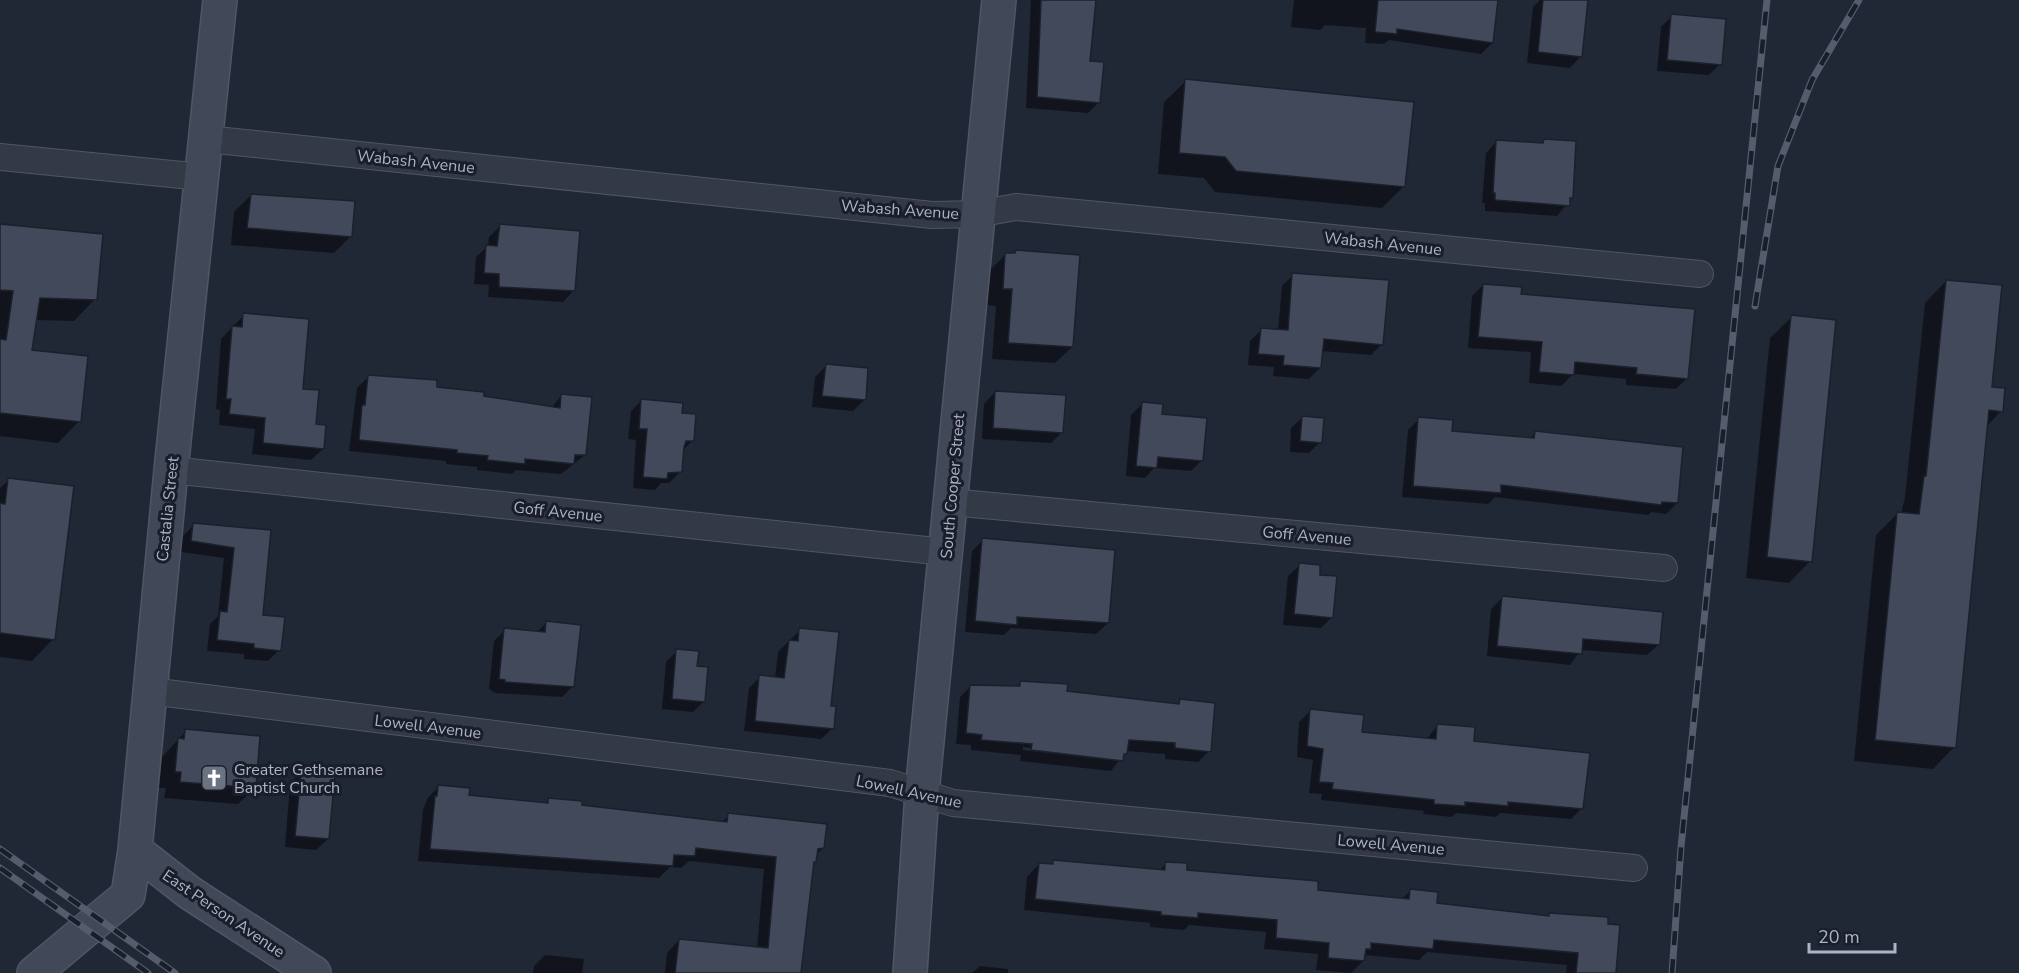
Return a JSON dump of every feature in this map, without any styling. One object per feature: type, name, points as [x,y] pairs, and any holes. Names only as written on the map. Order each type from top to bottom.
[{"type":"street","name":"Castalia Street","points":[[34,973],[128,895],[135,850],[171,470],[220,0]]},
{"type":"street","name":"South Cooper Street","points":[[910,973],[922,793],[999,0]]},
{"type":"street","name":"Wabash Avenue","points":[[207,139],[932,215],[977,214],[1016,207],[1700,274]]},
{"type":"street","points":[[0,157],[202,177]]},
{"type":"street","name":"Goff Avenue","points":[[171,470],[945,552]]},
{"type":"street","name":"Goff Avenue","points":[[950,502],[1664,568]]},
{"type":"street","name":"Lowell Avenue","points":[[150,691],[890,783],[953,802],[1634,868]]},
{"type":"street","name":"East Person Avenue","points":[[135,850],[190,893],[315,973]]},
{"type":"building","points":[[1041,0],[1096,0],[1090,61],[1104,62],[1100,103],[1037,97]]},
{"type":"building","points":[[1378,0],[1498,0],[1493,43],[1397,29],[1397,34],[1375,32]]},
{"type":"building","points":[[1543,0],[1588,0],[1582,57],[1538,52]]},
{"type":"building","points":[[1671,14],[1726,19],[1722,65],[1667,60]]},
{"type":"building","points":[[1185,79],[1414,102],[1405,187],[1236,171],[1225,157],[1179,153]]},
{"type":"building","points":[[1544,139],[1576,141],[1573,198],[1570,198],[1570,206],[1495,200],[1495,193],[1493,193],[1496,140],[1543,143]]},
{"type":"building","points":[[251,194],[355,201],[352,237],[247,228]]},
{"type":"building","points":[[0,224],[103,234],[97,300],[40,298],[32,350],[88,356],[81,422],[0,413],[0,339],[6,340],[13,291],[0,290]]},
{"type":"building","points":[[500,224],[580,231],[575,291],[499,287],[499,274],[484,273],[486,245],[497,246]]},
{"type":"building","points":[[1016,250],[1080,255],[1073,347],[1008,343],[1012,289],[1003,289],[1005,253],[1015,253]]},
{"type":"building","points":[[1292,273],[1389,280],[1383,345],[1324,339],[1321,368],[1283,365],[1284,356],[1258,354],[1261,328],[1288,330]]},
{"type":"building","points":[[1946,280],[2002,285],[1992,387],[2005,388],[2003,412],[1989,410],[1956,748],[1875,740],[1897,512],[1919,514],[1924,476],[1926,476]]},
{"type":"building","points":[[1483,284],[1522,287],[1521,294],[1695,309],[1688,379],[1636,374],[1637,368],[1575,362],[1574,375],[1539,372],[1542,342],[1478,337]]},
{"type":"building","points":[[243,313],[309,319],[303,389],[319,390],[316,424],[326,425],[324,449],[263,443],[265,418],[229,414],[231,399],[226,399],[232,326],[242,327]]},
{"type":"building","points":[[1791,315],[1836,320],[1812,562],[1767,557]]},
{"type":"building","points":[[826,364],[868,368],[866,400],[822,396]]},
{"type":"building","points":[[368,375],[437,380],[437,387],[484,392],[484,396],[560,408],[561,394],[592,397],[586,455],[575,455],[574,464],[525,459],[525,464],[487,460],[488,456],[457,453],[457,450],[359,440],[362,405],[365,405]]},
{"type":"building","points":[[995,391],[1066,395],[1063,433],[993,428]]},
{"type":"building","points":[[641,399],[683,403],[682,413],[696,414],[694,441],[686,441],[682,472],[668,473],[667,479],[643,477],[647,429],[639,429]]},
{"type":"building","points":[[1142,402],[1163,404],[1162,414],[1207,418],[1203,461],[1158,457],[1157,468],[1136,466]]},
{"type":"building","points":[[1302,416],[1324,418],[1322,443],[1300,441]]},
{"type":"building","points":[[1418,417],[1453,420],[1452,431],[1534,438],[1535,431],[1683,447],[1678,503],[1662,502],[1661,505],[1501,485],[1501,493],[1413,486]]},
{"type":"building","points":[[8,478],[74,486],[55,640],[0,633],[0,503],[5,504]]},
{"type":"building","points":[[193,523],[271,530],[263,615],[285,617],[281,651],[254,648],[254,644],[217,640],[220,611],[227,612],[234,548],[191,541]]},
{"type":"building","points":[[982,538],[1115,550],[1109,623],[1017,617],[1017,625],[975,621]]},
{"type":"building","points":[[1299,563],[1320,565],[1320,575],[1337,576],[1333,618],[1294,614]]},
{"type":"building","points":[[1502,596],[1663,612],[1660,645],[1583,639],[1582,654],[1497,646]]},
{"type":"building","points":[[546,621],[581,625],[574,687],[505,682],[499,679],[504,628],[545,632]]},
{"type":"building","points":[[799,628],[839,632],[831,706],[836,706],[834,729],[755,721],[759,675],[784,678],[789,640],[798,641]]},
{"type":"building","points":[[676,649],[699,651],[697,666],[708,667],[705,702],[672,699]]},
{"type":"building","points":[[1020,681],[1068,684],[1067,691],[1179,704],[1180,699],[1215,703],[1211,752],[1175,748],[1175,743],[1129,740],[1127,754],[1124,754],[1123,761],[1031,750],[1032,744],[981,740],[982,735],[966,733],[970,685],[1020,686]]},
{"type":"building","points":[[1310,709],[1364,715],[1362,732],[1436,739],[1437,724],[1475,727],[1474,741],[1590,753],[1583,809],[1508,802],[1508,806],[1465,802],[1465,806],[1434,804],[1434,800],[1332,789],[1333,783],[1319,782],[1323,749],[1307,746]]},
{"type":"building","points":[[185,729],[260,736],[256,788],[180,782],[181,772],[175,772],[178,738],[184,739]]},
{"type":"building","points":[[301,771],[335,774],[329,839],[295,836]]},
{"type":"building","points":[[438,785],[470,788],[469,795],[548,803],[548,798],[582,801],[582,805],[727,822],[728,813],[827,824],[824,848],[818,849],[816,862],[814,862],[801,973],[675,973],[679,939],[768,948],[776,857],[696,848],[695,856],[674,855],[673,866],[430,849]]},
{"type":"building","points":[[1053,860],[1165,870],[1165,862],[1187,863],[1187,870],[1318,881],[1318,890],[1409,899],[1410,889],[1438,892],[1437,903],[1549,916],[1549,913],[1608,917],[1608,924],[1620,925],[1616,973],[1576,973],[1578,953],[1434,940],[1433,949],[1371,943],[1371,949],[1366,949],[1364,961],[1328,958],[1329,943],[1276,938],[1277,920],[1198,913],[1198,918],[1161,915],[1161,912],[1035,899],[1039,863],[1053,864]]},
{"type":"railway","points":[[1672,973],[1681,847],[1767,0]]},
{"type":"railway","points":[[1755,306],[1778,166],[1812,80],[1859,0]]},
{"type":"railway","points":[[0,849],[175,973]]},
{"type":"railway","points":[[0,868],[148,973]]},
{"type":"place","name":"Greater Gethsemane Baptist Church","points":[[214,778]]}]
